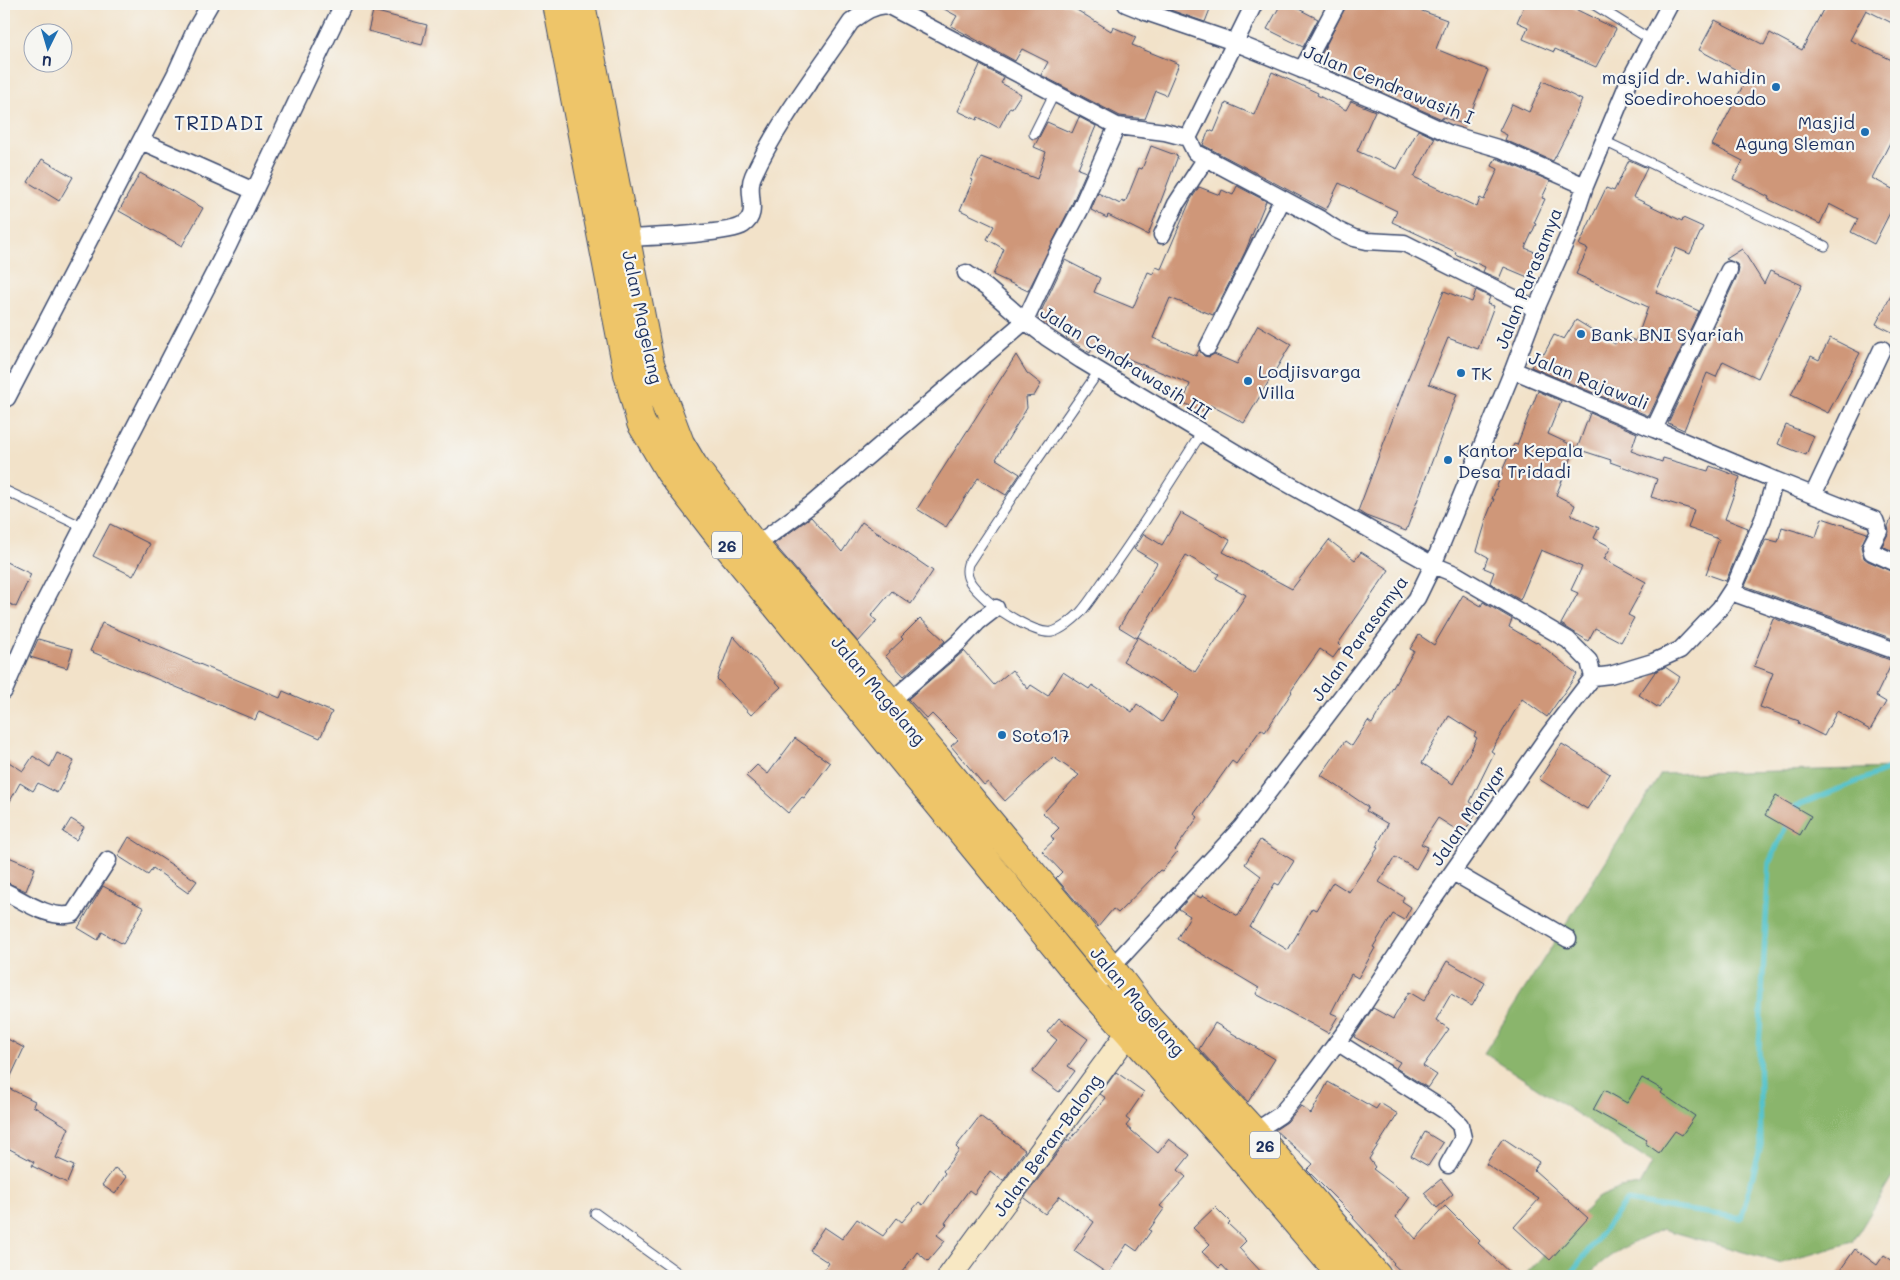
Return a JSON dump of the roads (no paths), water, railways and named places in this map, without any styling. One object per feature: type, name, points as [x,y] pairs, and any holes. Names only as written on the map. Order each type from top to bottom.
[{"type":"highway","name":"Jalan Magelang","points":[[557,4],[628,374],[641,423],[670,472],[721,538],[1092,991],[1139,1025],[1254,1132],[1377,1276]]},
{"type":"highway","name":"Jalan Magelang","points":[[581,4],[650,364],[670,421],[693,465],[755,546],[890,702],[1110,968],[1139,1025],[1235,1150],[1342,1276]]},
{"type":"main road","name":"Jalan Beran-Balong","points":[[950,1276],[1139,1025]]},
{"type":"street","points":[[7,398],[210,4]]},
{"type":"street","points":[[4,691],[33,624],[228,246],[343,4]]},
{"type":"street","name":"Jalan Cendrawasih I","points":[[1126,4],[1234,42],[1376,100],[1450,134],[1501,149],[1585,186]]},
{"type":"street","points":[[1188,138],[1254,4]]},
{"type":"street","points":[[1302,70],[1337,4]]},
{"type":"street","name":"Jalan Parasamya","points":[[1092,991],[1110,968],[1241,828],[1417,598],[1433,565],[1536,309],[1569,234],[1585,186],[1628,83],[1670,4]]},
{"type":"street","points":[[626,238],[716,231],[741,226],[751,218],[753,206],[752,178],[778,130],[851,22],[866,10],[875,6],[887,5],[1117,126],[1166,132],[1188,138],[1195,152],[1354,238],[1404,243],[1536,309]]},
{"type":"street","points":[[966,273],[987,288],[1025,321],[1080,210],[1117,126]]},
{"type":"street","points":[[141,141],[254,191]]},
{"type":"street","points":[[1162,235],[1176,204],[1206,158]]},
{"type":"street","points":[[1208,347],[1282,200]]},
{"type":"street","name":"Jalan Rajawali","points":[[1513,370],[1654,429],[1728,270]]},
{"type":"street","name":"Jalan Cendrawasih III","points":[[755,546],[812,504],[1025,321],[1046,338],[1276,478],[1433,565]]},
{"type":"street","points":[[1813,495],[1882,349]]},
{"type":"street","points":[[1654,429],[1875,520],[1879,531],[1872,546],[1872,552],[1896,563]]},
{"type":"street","points":[[1433,565],[1455,574],[1568,640],[1589,661],[1593,677],[1610,675],[1653,662],[1680,650],[1720,608],[1731,592],[1762,519],[1775,480]]},
{"type":"street","points":[[1731,592],[1896,651]]},
{"type":"street","points":[[890,702],[996,608]]},
{"type":"street","name":"Jalan Manyar","points":[[1254,1132],[1280,1115],[1306,1084],[1550,733],[1593,677]]},
{"type":"street","points":[[4,891],[52,914],[64,917],[73,914],[108,860]]},
{"type":"street","points":[[1453,872],[1568,939]]},
{"type":"street","points":[[1337,1042],[1447,1112],[1460,1125],[1463,1138],[1448,1165]]},
{"type":"lane","points":[[1593,4],[1650,40]]},
{"type":"lane","points":[[1034,134],[1054,94]]},
{"type":"lane","points":[[1604,141],[1825,246]]},
{"type":"lane","points":[[1099,371],[968,564],[967,570],[970,584],[996,608],[1032,628],[1052,632],[1080,613],[1122,555],[1202,432]]},
{"type":"lane","points":[[4,490],[83,527]]},
{"type":"lane","points":[[595,1213],[682,1276]]},
{"type":"waterway","points":[[1792,813],[1796,806],[1896,766]]},
{"type":"waterway","points":[[1569,1276],[1626,1201],[1741,1218],[1761,1146],[1759,1049],[1769,863],[1788,822]]},
{"type":"place","name":"masjid dr. Wahidin Soedirohoesodo","points":[[1776,87]]},
{"type":"place","name":"Masjid Agung Sleman","points":[[1865,132]]},
{"type":"place","name":"Bank BNI Syariah","points":[[1581,334]]},
{"type":"place","name":"TK","points":[[1461,373]]},
{"type":"place","name":"Lodjisvarga Villa","points":[[1248,381]]},
{"type":"place","name":"Kantor Kepala Desa Tridadi","points":[[1448,460]]},
{"type":"place","name":"Soto17","points":[[1002,735]]},
{"type":"district","name":"TRIDADI","points":[[219,122]]}]
